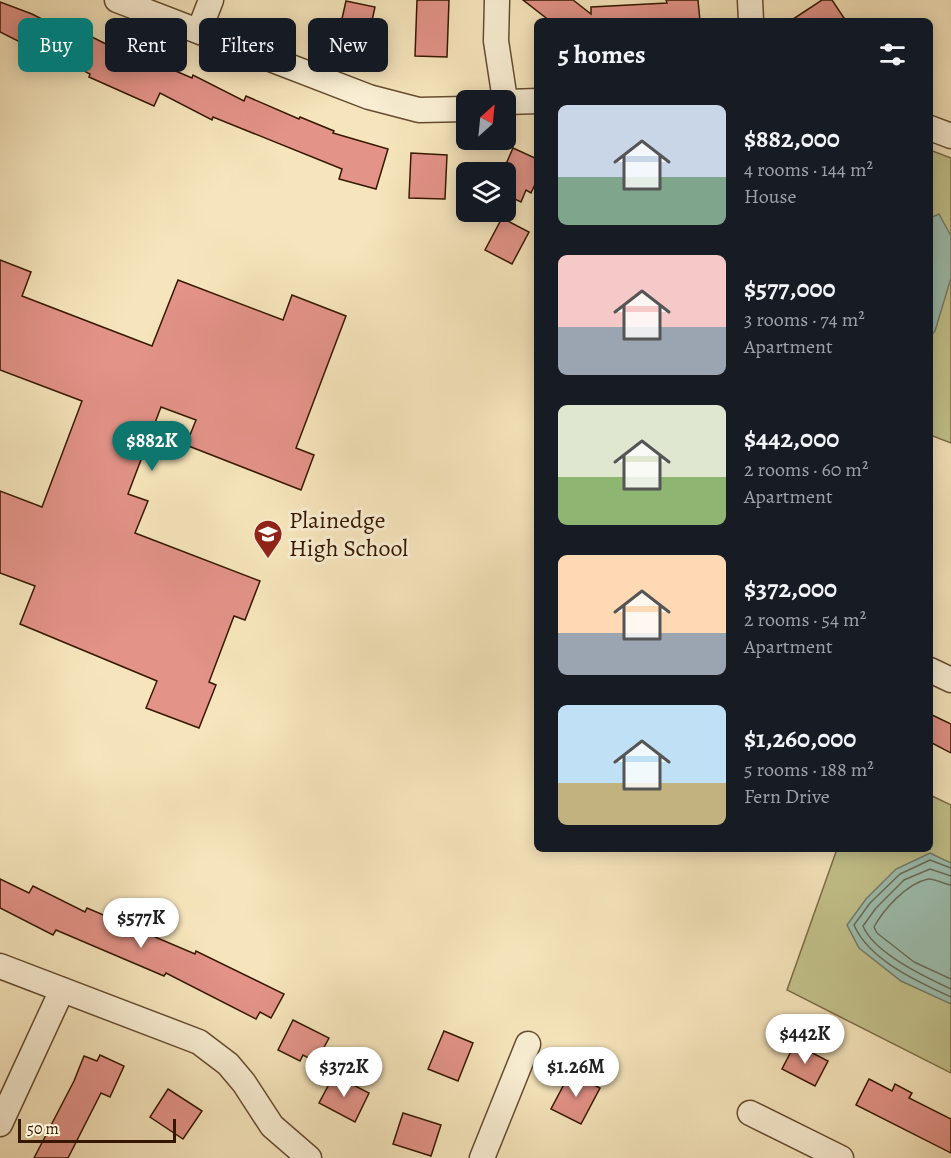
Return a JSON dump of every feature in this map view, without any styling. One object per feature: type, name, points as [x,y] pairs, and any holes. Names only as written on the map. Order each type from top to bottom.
[{"type":"street","points":[[117,0],[199,31]]},
{"type":"street","points":[[204,18],[211,0]]},
{"type":"street","points":[[497,0],[496,41],[503,90]]},
{"type":"street","points":[[750,0],[751,18]]},
{"type":"street","points":[[296,69],[369,97],[419,110],[456,109]]},
{"type":"street","points":[[516,101],[534,101]]},
{"type":"street","points":[[933,671],[951,680]]},
{"type":"street","points":[[0,966],[199,1042],[214,1052],[244,1083],[272,1126],[309,1158]]},
{"type":"street","points":[[0,1124],[62,990]]},
{"type":"street","points":[[482,1158],[528,1044]]},
{"type":"street","points":[[750,1113],[841,1158]]},
{"type":"shaded area","points":[[933,151],[951,158],[951,443],[933,436]]},
{"type":"shaded area","points":[[933,796],[951,805],[951,1073],[787,990],[836,852],[933,852]]},
{"type":"water","points":[[939,214],[951,236],[951,278],[933,333],[933,217]]},
{"type":"water","points":[[930,853],[951,863],[951,1004],[901,981],[859,948],[847,925],[866,899],[896,869]]},
{"type":"building","points":[[417,0],[449,0],[447,57],[415,56]]},
{"type":"building","points":[[523,0],[573,0],[591,14],[591,7],[667,3],[666,0],[698,0],[700,18],[546,18]]},
{"type":"building","points":[[822,0],[832,0],[844,18],[795,18]]},
{"type":"building","points":[[346,1],[375,7],[373,18],[342,18]]},
{"type":"building","points":[[0,2],[40,18],[18,18],[18,41],[0,32]]},
{"type":"building","points":[[93,38],[105,44],[105,72],[178,72],[192,78],[193,75],[244,101],[246,96],[334,131],[333,133],[388,149],[376,189],[339,179],[342,169],[213,117],[212,120],[160,93],[154,106],[89,77],[90,74],[86,72],[93,72]]},
{"type":"building","points":[[516,149],[534,158],[534,186],[531,193],[526,190],[521,202],[516,200],[516,162],[507,162],[512,150]]},
{"type":"building","points":[[411,153],[447,155],[445,199],[409,198]]},
{"type":"building","points":[[500,222],[510,222],[529,232],[512,264],[485,250]]},
{"type":"building","points":[[0,260],[31,272],[22,296],[152,346],[178,280],[283,320],[292,295],[346,316],[296,448],[314,455],[301,490],[186,445],[196,420],[161,407],[128,494],[148,501],[135,533],[260,581],[245,620],[234,616],[209,682],[216,685],[199,728],[146,708],[157,681],[20,624],[35,586],[0,573],[0,491],[42,507],[82,401],[0,370]]},
{"type":"building","points":[[933,715],[951,724],[951,753],[933,744]]},
{"type":"building","points":[[0,879],[29,893],[33,886],[85,912],[87,908],[195,954],[196,951],[284,994],[271,1018],[260,1012],[256,1019],[166,973],[164,976],[56,930],[53,935],[0,908]]},
{"type":"building","points":[[293,1020],[329,1038],[316,1062],[303,1055],[300,1061],[278,1050]]},
{"type":"building","points":[[444,1031],[473,1043],[458,1081],[428,1069]]},
{"type":"building","points":[[795,1044],[828,1061],[815,1086],[782,1069]]},
{"type":"building","points":[[100,1055],[124,1066],[110,1097],[101,1093],[68,1158],[34,1158],[74,1081],[84,1056],[97,1061]]},
{"type":"building","points":[[570,1073],[600,1088],[581,1124],[551,1109]]},
{"type":"building","points":[[334,1075],[369,1093],[355,1122],[319,1103]]},
{"type":"building","points":[[869,1079],[892,1091],[895,1084],[912,1093],[909,1098],[951,1119],[951,1153],[856,1105]]},
{"type":"building","points":[[168,1089],[202,1111],[183,1139],[150,1117]]},
{"type":"building","points":[[403,1113],[441,1125],[431,1156],[393,1144]]},
{"type":"place","name":"Plainedge High School","points":[[268,560]]}]
